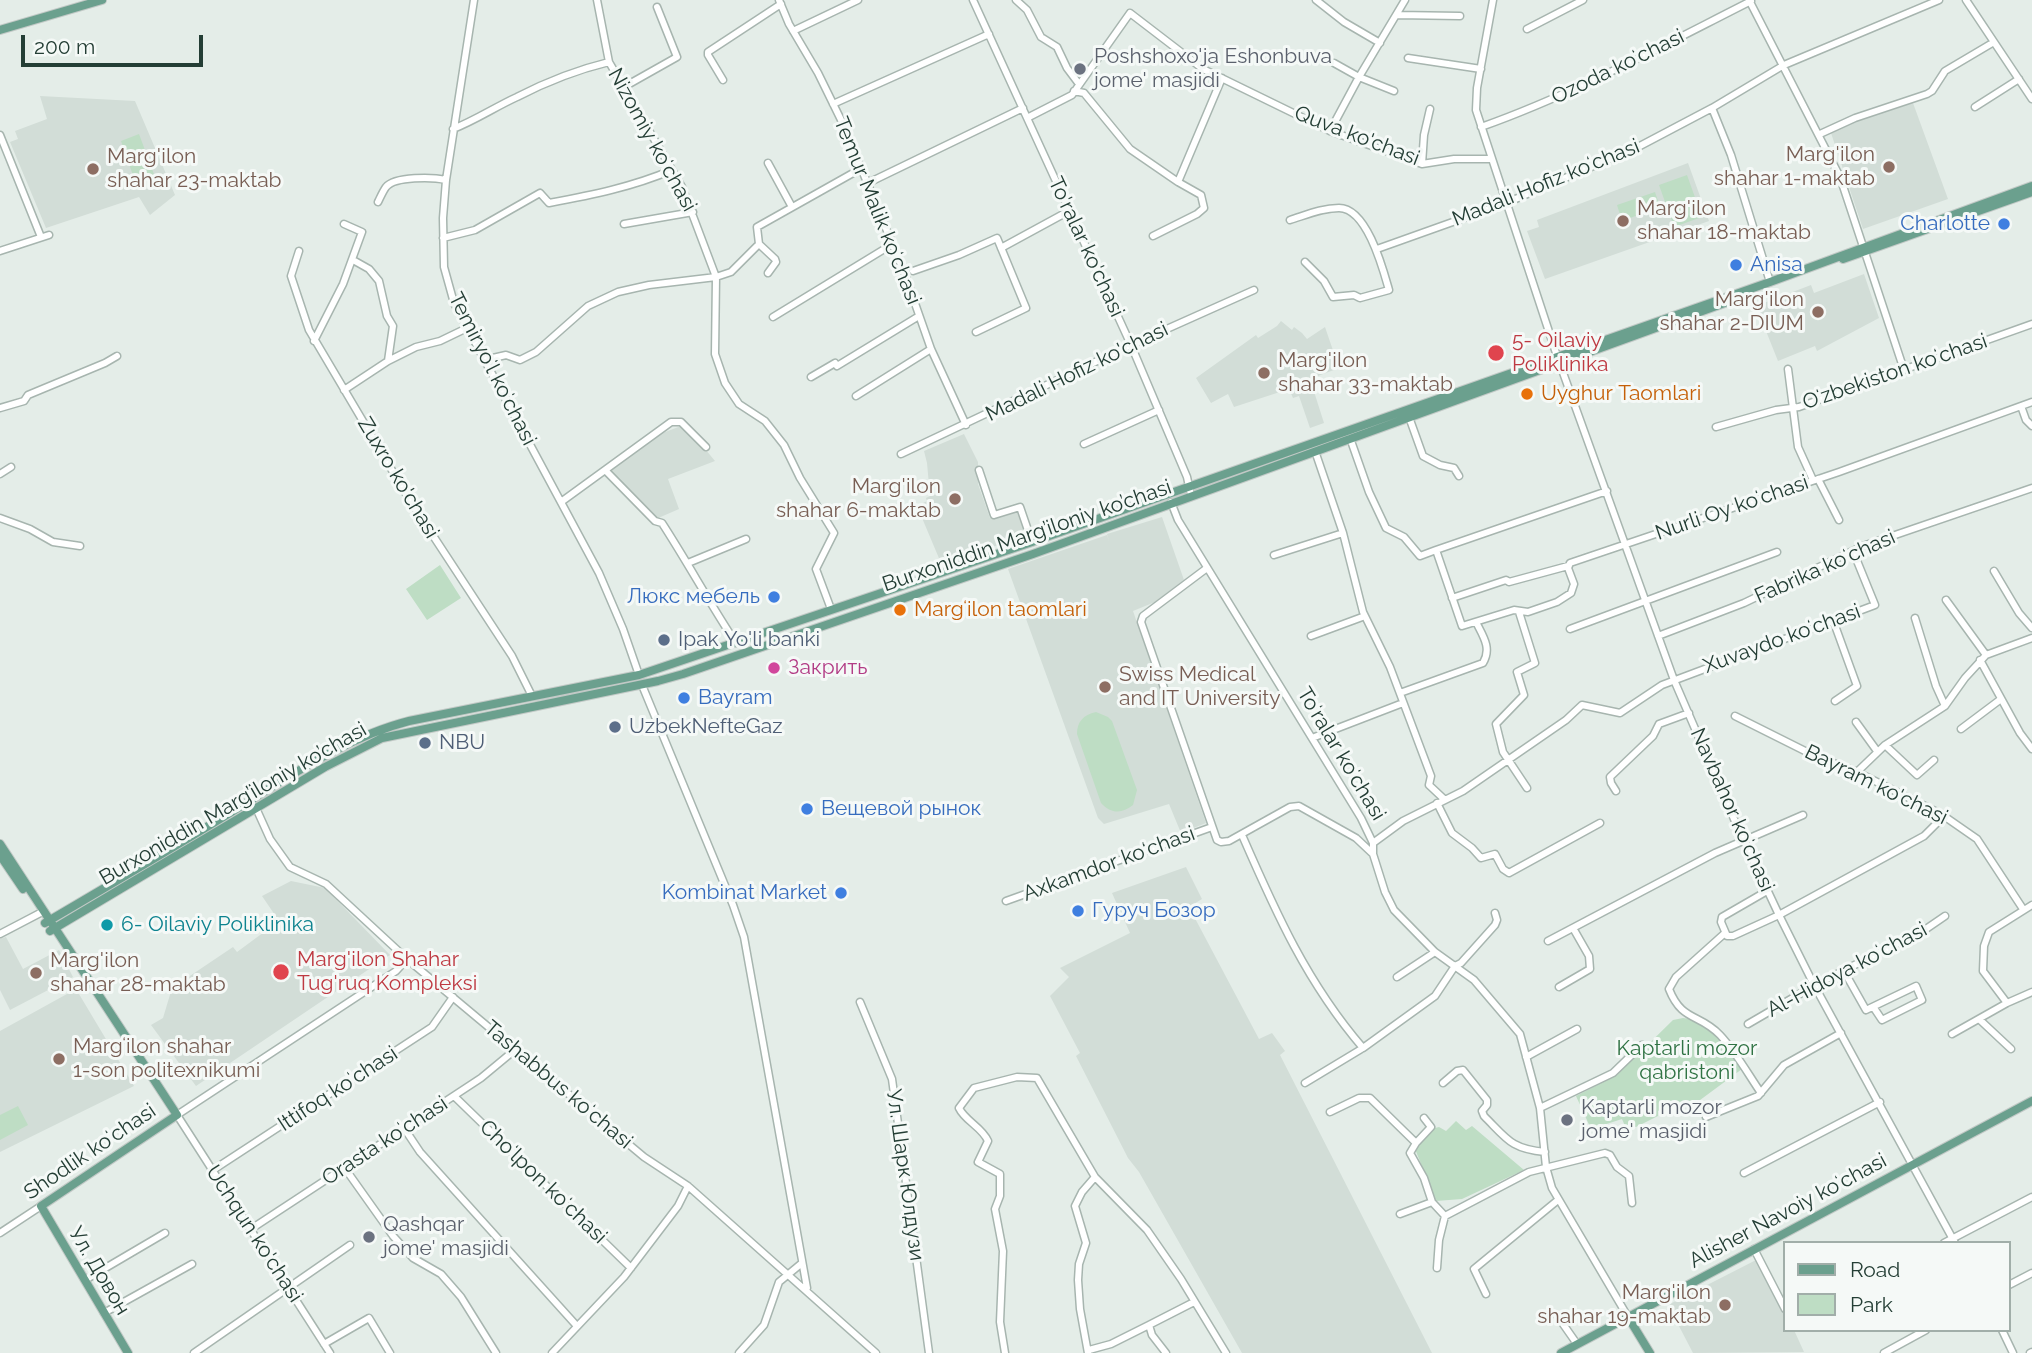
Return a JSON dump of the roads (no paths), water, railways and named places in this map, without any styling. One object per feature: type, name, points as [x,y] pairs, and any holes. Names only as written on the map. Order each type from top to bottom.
[{"type":"main road","points":[[0,30],[102,0]]},
{"type":"main road","name":"Burxoniddin Marg’iloniy ko’chasi","points":[[50,925],[356,739],[376,730],[639,675],[1559,360],[2032,186]]},
{"type":"main road","name":"Burxoniddin Marg’iloniy ko’chasi","points":[[254,803],[382,738],[642,685],[683,674],[1192,497],[1770,282],[2032,192]]},
{"type":"main road","points":[[0,844],[42,913]]},
{"type":"main road","points":[[0,855],[50,925],[71,949],[177,1115]]},
{"type":"main road","name":"Alisher Navoiy koʻchasi","points":[[1561,1353],[2032,1101]]},
{"type":"main road","name":"Shodlik koʻchasi","points":[[41,1206],[177,1115]]},
{"type":"main road","name":"Ул. Довон","points":[[41,1206],[128,1353]]},
{"type":"main road","name":"Toʻralar koʻchasi","points":[[1629,1317],[1650,1353]]},
{"type":"street","name":"Temiryoʻl koʻchasi","points":[[474,0],[446,180],[444,267],[454,303],[598,573],[623,629],[639,675]]},
{"type":"street","name":"Nizomiy koʻchasi","points":[[597,0],[609,62],[682,187],[716,277],[715,354],[725,383],[739,404],[765,421],[784,445],[800,478],[834,533],[816,569],[831,609]]},
{"type":"street","points":[[793,31],[858,0]]},
{"type":"street","points":[[1016,0],[1027,9],[1041,37],[1057,47],[1067,68],[1079,84],[1069,98],[1027,118]]},
{"type":"street","points":[[1316,0],[1344,22],[1380,43]]},
{"type":"street","points":[[1330,131],[1405,0]]},
{"type":"street","points":[[1491,159],[1475,101],[1493,0]]},
{"type":"street","points":[[1527,29],[1583,0]]},
{"type":"street","name":"Madali Hofiz koʻchasi","points":[[1377,249],[1506,202],[1638,147],[1712,108],[1784,65],[1939,0]]},
{"type":"street","points":[[1966,0],[2032,99]]},
{"type":"street","name":"To'ralar ko'chasi","points":[[977,1],[989,34],[1131,345],[1192,497]]},
{"type":"street","points":[[1751,1],[1820,134],[1845,189],[1904,370]]},
{"type":"street","name":"Ozoda koʻchasi","points":[[1480,127],[1529,110],[1574,90],[1751,1]]},
{"type":"street","points":[[723,80],[708,52],[780,2]]},
{"type":"street","name":"Temur Malik koʻchasi","points":[[780,2],[833,104],[862,168],[904,272],[931,349],[966,425]]},
{"type":"street","points":[[622,88],[677,57],[657,7]]},
{"type":"street","name":"Quva ko'chasi","points":[[1079,84],[1130,13],[1203,69],[1330,131],[1422,164],[1454,159],[1491,159]]},
{"type":"street","points":[[1396,15],[1460,16]]},
{"type":"street","points":[[833,104],[989,34]]},
{"type":"street","points":[[1820,134],[1855,118],[1927,94],[1945,71],[1994,42]]},
{"type":"street","points":[[1408,58],[1481,69]]},
{"type":"street","points":[[453,129],[578,69],[609,62]]},
{"type":"street","points":[[1334,63],[1359,77],[1394,91]]},
{"type":"street","points":[[1178,181],[1223,78]]},
{"type":"street","points":[[1975,107],[2019,79]]},
{"type":"street","points":[[1074,91],[1084,93],[1136,154],[1201,195],[1205,208],[1153,236]]},
{"type":"street","points":[[868,183],[1023,108]]},
{"type":"street","points":[[1422,164],[1424,135],[1430,108]]},
{"type":"street","points":[[1712,108],[1731,155],[1770,282]]},
{"type":"street","points":[[0,135],[41,237]]},
{"type":"street","name":"Navbahor koʻchasi","points":[[1491,159],[1559,360],[1674,680],[1767,891],[1954,1240]]},
{"type":"street","points":[[768,163],[792,208]]},
{"type":"street","points":[[768,273],[776,262],[759,244],[757,227],[862,168]]},
{"type":"street","points":[[443,238],[475,230],[540,194],[549,203],[644,182],[672,170]]},
{"type":"street","points":[[378,202],[386,186],[392,183],[410,179],[446,180]]},
{"type":"street","points":[[1290,220],[1321,210],[1342,207],[1354,215],[1377,249],[1389,290],[1360,298],[1354,295],[1331,296],[1324,281],[1305,262]]},
{"type":"street","points":[[1002,248],[1069,211]]},
{"type":"street","points":[[624,225],[692,212]]},
{"type":"street","points":[[314,341],[353,260],[362,232],[344,224]]},
{"type":"street","points":[[0,251],[49,235]]},
{"type":"street","points":[[913,271],[997,238],[1027,308],[976,332]]},
{"type":"street","points":[[484,360],[506,355],[520,360],[536,352],[588,306],[618,292],[649,285],[716,277],[731,272],[759,244]]},
{"type":"street","points":[[773,317],[891,245]]},
{"type":"street","name":"Zuxro ko'chasi","points":[[299,251],[291,276],[314,341],[409,499],[512,656],[532,696]]},
{"type":"street","points":[[353,260],[369,269],[379,281],[387,316],[393,326],[388,361]]},
{"type":"street","name":"Madali Hofiz ko'chasi","points":[[901,454],[1254,290]]},
{"type":"street","points":[[811,377],[835,363],[837,366],[919,316]]},
{"type":"street","name":"Oʻzbekiston koʻchasi","points":[[1716,427],[1745,417],[1799,407],[2032,324]]},
{"type":"street","points":[[344,390],[388,361],[416,347],[440,341],[467,328]]},
{"type":"street","points":[[856,396],[931,349]]},
{"type":"street","points":[[0,408],[24,401],[28,395],[117,356]]},
{"type":"street","points":[[1788,369],[1798,447],[1839,520]]},
{"type":"street","name":"Nurli Oy koʻchasi","points":[[1452,598],[1506,580],[1509,582],[1568,566],[1816,480],[2021,406],[2031,400]]},
{"type":"street","points":[[2021,406],[2026,420],[2032,426]]},
{"type":"street","points":[[1084,444],[1159,410]]},
{"type":"street","points":[[1409,418],[1423,456],[1440,465],[1454,468],[1459,476]]},
{"type":"street","points":[[561,502],[676,421],[681,422],[706,447]]},
{"type":"street","points":[[1350,438],[1369,492],[1386,528],[1404,537],[1420,556],[1607,491]]},
{"type":"street","points":[[1315,451],[1343,533],[1365,616],[1382,648],[1400,693],[1431,776],[1429,785],[1445,800]]},
{"type":"street","points":[[0,474],[11,467]]},
{"type":"street","points":[[605,470],[655,521],[662,523],[736,643]]},
{"type":"street","points":[[979,470],[994,515],[1020,506],[1032,542]]},
{"type":"street","name":"Fabrika koʻchasi","points":[[1658,636],[1744,603],[1853,551],[2032,488]]},
{"type":"street","name":"Toʻralar koʻchasi","points":[[1169,493],[1178,520],[1361,818],[1373,843],[1373,853],[1391,905],[1435,951],[1474,980],[1520,1034],[1540,1108],[1546,1167],[1558,1200],[1629,1317]]},
{"type":"street","points":[[0,518],[30,529],[53,542],[80,546]]},
{"type":"street","points":[[1274,555],[1343,533]]},
{"type":"street","points":[[688,563],[746,539]]},
{"type":"street","points":[[1436,550],[1462,626],[1514,610],[1528,612],[1557,602],[1571,593],[1574,584],[1568,566]]},
{"type":"street","name":"Xuvaydo koʻchasi","points":[[1373,843],[1403,821],[1463,791],[1566,720],[1582,705],[1620,713],[1633,707],[1653,690],[1674,680],[1875,605],[1853,551]]},
{"type":"street","name":"Fabrika koʻchasi","points":[[1570,629],[1777,552]]},
{"type":"street","name":"Axkamdor ko‘chasi","points":[[1207,568],[1143,615],[1141,622],[1217,840],[1221,842],[1242,835]]},
{"type":"street","points":[[1993,571],[2019,613],[2032,628]]},
{"type":"street","points":[[1946,600],[1986,655]]},
{"type":"street","points":[[1519,612],[1535,663],[1517,672],[1524,695],[1496,724],[1503,752],[1527,788]]},
{"type":"street","points":[[1311,636],[1365,616]]},
{"type":"street","points":[[1915,618],[1945,706]]},
{"type":"street","points":[[1833,620],[1857,686],[1835,701]]},
{"type":"street","points":[[1400,693],[1483,663],[1487,656],[1487,647],[1476,622]]},
{"type":"street","points":[[1857,772],[1885,745],[1945,706],[1986,655],[2032,638]]},
{"type":"street","points":[[1980,660],[2032,749]]},
{"type":"street","points":[[642,685],[744,937],[807,1290]]},
{"type":"street","points":[[1961,729],[2001,699]]},
{"type":"street","points":[[1312,738],[1403,703]]},
{"type":"street","points":[[1616,791],[1611,777],[1653,736],[1659,724],[1689,713]]},
{"type":"street","name":"Bayram ko'chasi","points":[[1735,716],[1941,814],[1977,839],[2023,909]]},
{"type":"street","points":[[1856,722],[1877,751]]},
{"type":"street","points":[[1885,745],[1917,775],[1934,760]]},
{"type":"street","name":"Tashabbus koʻchasi","points":[[254,803],[270,839],[290,867],[326,884],[407,959],[644,1157],[688,1186],[876,1353]]},
{"type":"street","points":[[1437,803],[1456,838],[1472,848],[1480,858],[1495,854],[1503,869],[1509,873],[1600,823]]},
{"type":"street","points":[[1363,1048],[1340,1021],[1297,954],[1242,835],[1290,807],[1299,806],[1356,838],[1373,853]]},
{"type":"street","points":[[1767,891],[1722,917],[1721,922],[1728,937],[1779,915],[1924,836],[1937,823],[1941,814]]},
{"type":"street","points":[[1548,941],[1665,878],[1743,840],[1803,815]]},
{"type":"street","name":"Axkamdor ko‘chasi","points":[[1006,901],[1212,827]]},
{"type":"street","points":[[2007,1003],[1983,971],[1984,946],[1989,932],[2032,905]]},
{"type":"street","points":[[0,934],[42,913]]},
{"type":"street","points":[[1305,1083],[1363,1048],[1435,996],[1455,966],[1461,963],[1494,925],[1497,920],[1495,913]]},
{"type":"street","name":"Al-Hidoya koʻchasi","points":[[1748,1024],[1815,985],[1926,929],[1945,916]]},
{"type":"street","points":[[1559,987],[1590,970],[1589,956],[1573,928]]},
{"type":"street","points":[[1726,933],[1669,985],[1672,996],[1682,1011],[1709,1026],[1722,1037],[1761,1093]]},
{"type":"street","points":[[1396,977],[1435,951]]},
{"type":"street","name":"Shodlik koʻchasi","points":[[177,1115],[396,971],[407,959]]},
{"type":"street","points":[[1844,971],[1866,1010],[1916,986],[1922,1000],[1882,1020],[1874,1008]]},
{"type":"street","points":[[1952,1034],[2032,992]]},
{"type":"street","name":"Ittifoq koʻchasi","points":[[212,1170],[432,1027],[453,997]]},
{"type":"street","name":"Ул. Шарк Юлдузи","points":[[860,1002],[892,1079],[929,1353]]},
{"type":"street","points":[[1980,1020],[2011,1049]]},
{"type":"street","points":[[1526,1057],[1577,1029]]},
{"type":"street","points":[[1706,1116],[1761,1093],[1784,1065],[1841,1033]]},
{"type":"street","points":[[1540,1108],[1613,1073],[1642,1045]]},
{"type":"street","name":"Orasta koʻchasi","points":[[251,1229],[481,1078],[516,1049]]},
{"type":"street","points":[[1443,1083],[1457,1071],[1463,1070],[1487,1100],[1482,1111],[1484,1116],[1515,1146],[1528,1151],[1545,1152]]},
{"type":"street","points":[[1005,1353],[1000,1322],[1003,1251],[995,1209],[1000,1196],[1000,1177],[998,1172],[978,1162],[988,1141],[985,1134],[962,1114],[959,1108],[974,1088],[1017,1077],[1037,1078],[1095,1177],[1147,1230],[1181,1279],[1226,1353]]},
{"type":"street","name":"Choʻlpon koʻchasi","points":[[454,1096],[631,1268]]},
{"type":"street","points":[[1330,1112],[1359,1098],[1368,1097],[1416,1143]]},
{"type":"street","points":[[1744,1173],[1880,1102]]},
{"type":"street","name":"Uchqun ko'chasi","points":[[177,1115],[330,1353]]},
{"type":"street","points":[[1424,1118],[1431,1127],[1410,1153],[1424,1178],[1432,1202],[1445,1216]]},
{"type":"street","points":[[404,1128],[420,1152],[576,1325]]},
{"type":"street","points":[[1437,1268],[1439,1240],[1445,1216],[1529,1172],[1602,1153],[1608,1154],[1617,1167],[1629,1176],[1632,1203]]},
{"type":"street","points":[[344,1167],[413,1258],[440,1274],[461,1297],[496,1353]]},
{"type":"street","points":[[1095,1177],[1082,1192],[1076,1206],[1086,1243],[1079,1264],[1079,1280],[1080,1308],[1088,1351],[1111,1344],[1194,1302]]},
{"type":"street","points":[[556,1351],[576,1325],[631,1268],[678,1206],[688,1186]]},
{"type":"street","points":[[1954,1240],[2032,1197]]},
{"type":"street","points":[[1486,1294],[1474,1269],[1558,1200]]},
{"type":"street","points":[[1400,1214],[1432,1202]]},
{"type":"street","name":"Shodlik koʻchasi","points":[[0,1233],[41,1206]]},
{"type":"street","points":[[85,1280],[165,1234]]},
{"type":"street","points":[[194,1353],[350,1245]]},
{"type":"street","points":[[1754,1249],[1784,1306]]},
{"type":"street","points":[[739,1353],[764,1325],[779,1282],[802,1263]]},
{"type":"street","points":[[104,1313],[192,1264]]},
{"type":"street","points":[[2011,1284],[2032,1273]]},
{"type":"street","points":[[1556,1314],[1577,1344]]},
{"type":"street","points":[[324,1344],[369,1318],[390,1353]]},
{"type":"street","points":[[1149,1325],[1166,1353]]},
{"type":"street","points":[[1884,1353],[1922,1332]]},
{"type":"street","points":[[2003,1332],[2013,1353]]},
{"type":"place","name":"Poshshoxo'ja Eshonbuva jome' masjidi","points":[[1080,69]]},
{"type":"place","name":"Marg'ilon shahar 1-maktab","points":[[1889,167]]},
{"type":"place","name":"Marg'ilon shahar 23-maktab","points":[[93,169]]},
{"type":"place","name":"Marg'ilon shahar 18-maktab","points":[[1623,221]]},
{"type":"place","name":"Charlotte","points":[[2004,224]]},
{"type":"place","name":"Anisa","points":[[1736,265]]},
{"type":"place","name":"Marg'ilon shahar 2-DIUM","points":[[1818,312]]},
{"type":"place","name":"5- Oilaviy Poliklinika","points":[[1496,353]]},
{"type":"place","name":"Marg'ilon shahar 33-maktab","points":[[1264,373]]},
{"type":"place","name":"Uyghur Taomlari","points":[[1527,394]]},
{"type":"place","name":"Marg'ilon shahar 6-maktab","points":[[955,499]]},
{"type":"place","name":"Люкс мебель","points":[[774,597]]},
{"type":"place","name":"Margʻilon taomlari","points":[[900,610]]},
{"type":"place","name":"Ipak Yo'li banki","points":[[664,640]]},
{"type":"place","name":"Закрить","points":[[774,668]]},
{"type":"place","name":"Swiss Medical and IT University","points":[[1105,687]]},
{"type":"place","name":"Bayram","points":[[684,698]]},
{"type":"place","name":"UzbekNefteGaz","points":[[615,727]]},
{"type":"place","name":"NBU","points":[[425,743]]},
{"type":"place","name":"Вещевой рынок","points":[[807,809]]},
{"type":"place","name":"Kombinat Market","points":[[841,893]]},
{"type":"place","name":"Гуруч Бозор","points":[[1078,911]]},
{"type":"place","name":"6- Oilaviy Poliklinika","points":[[107,925]]},
{"type":"place","name":"Marg'ilon Shahar Tug'ruq Kompleksi","points":[[281,972]]},
{"type":"place","name":"Marg'ilon shahar 28-maktab","points":[[36,973]]},
{"type":"place","name":"Margʻilon shahar 1-son politexnikumi","points":[[59,1059]]},
{"type":"place","name":"Kaptarli mozor jome' masjidi","points":[[1567,1120]]},
{"type":"place","name":"Qashqar jome' masjidi","points":[[369,1237]]},
{"type":"place","name":"Marg'ilon shahar 19-maktab","points":[[1725,1305]]},
{"type":"park label","name":"Kaptarli mozor qabristoni","points":[[1687,1061]]}]
